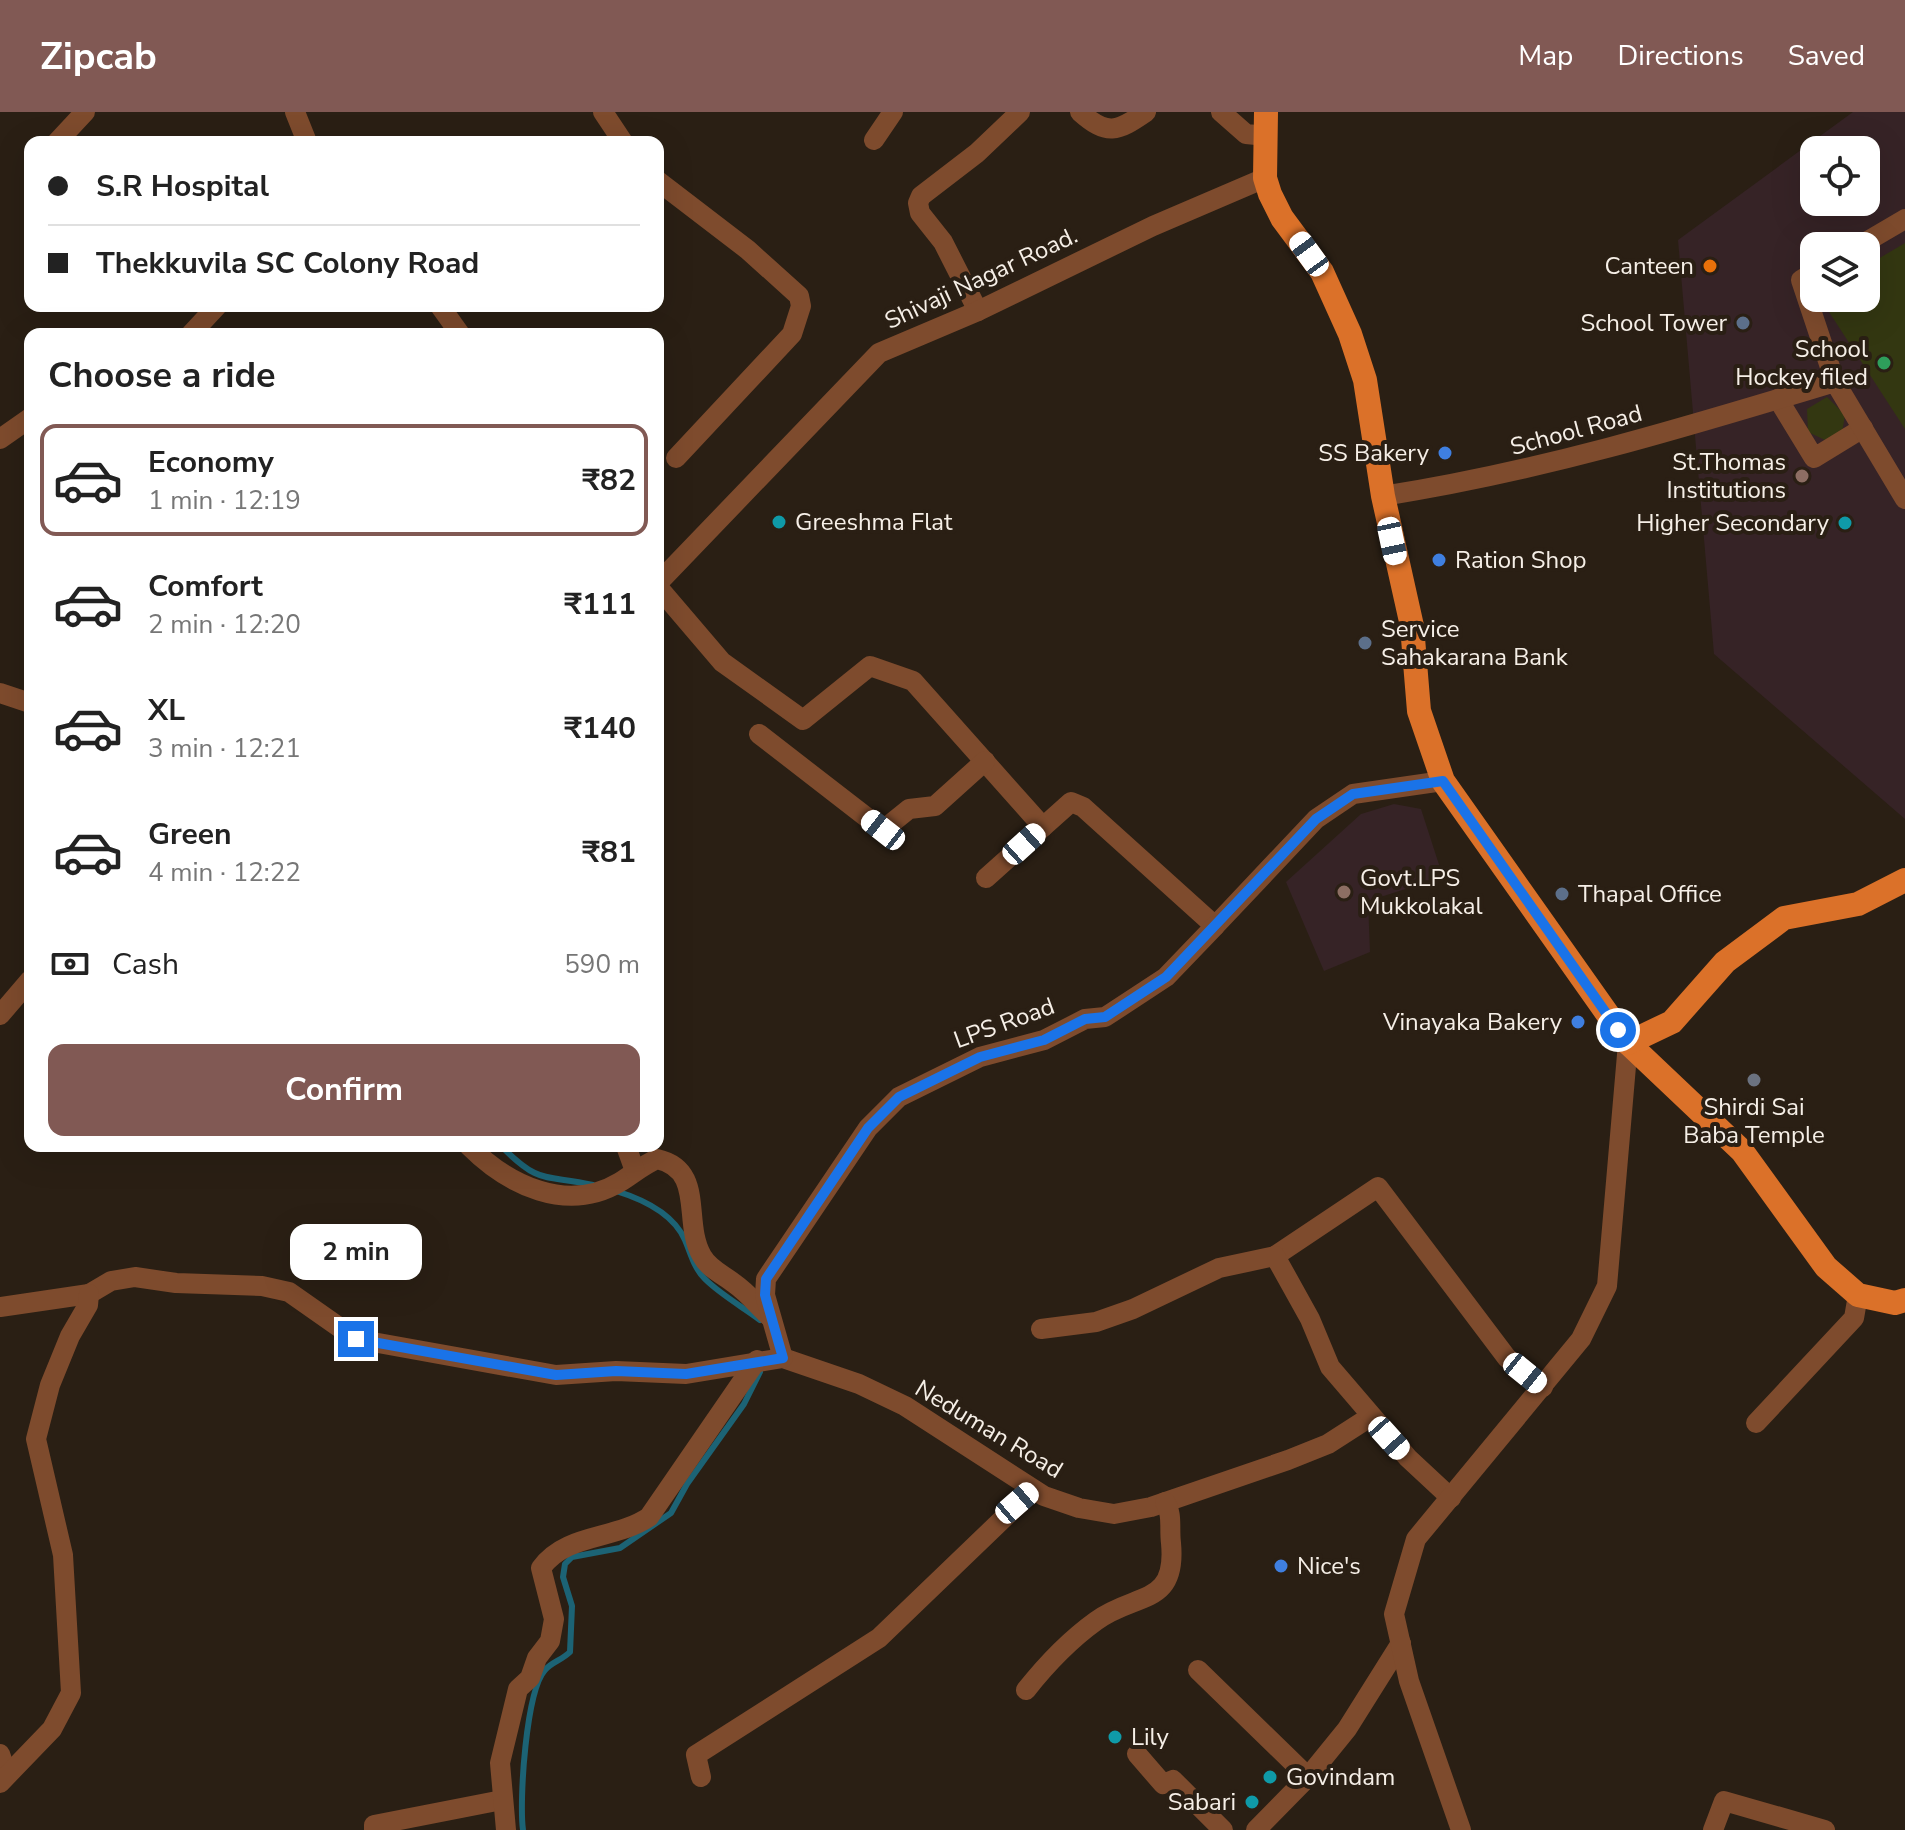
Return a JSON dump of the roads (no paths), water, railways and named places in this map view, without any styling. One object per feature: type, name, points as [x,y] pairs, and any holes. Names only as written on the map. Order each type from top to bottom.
[{"type":"main road","points":[[1267,124],[1265,178],[1282,218],[1322,272],[1350,334],[1365,380],[1383,496],[1412,626],[1419,711],[1443,781],[1628,1043],[1742,1151],[1826,1267],[1858,1295],[1895,1303],[1905,1300]]},
{"type":"main road","points":[[1628,1043],[1672,1022],[1725,962],[1784,918],[1858,904],[1905,880]]},
{"type":"street","points":[[63,136],[85,112]]},
{"type":"street","points":[[295,112],[305,136]]},
{"type":"street","points":[[603,112],[619,136]]},
{"type":"street","points":[[874,140],[893,112]]},
{"type":"street","points":[[978,311],[943,242],[920,213],[918,203],[921,196],[977,153],[1020,112]]},
{"type":"street","points":[[1080,112],[1100,129],[1112,130],[1146,112]]},
{"type":"street","points":[[1221,112],[1246,134],[1267,124]]},
{"type":"street","name":"Shivaji Nagar Road.","points":[[664,579],[879,353],[978,311],[1153,226],[1265,178]]},
{"type":"street","points":[[664,186],[748,250],[799,296],[801,306],[792,334],[676,458]]},
{"type":"street","points":[[1880,234],[1905,219]]},
{"type":"street","points":[[197,328],[211,312]]},
{"type":"street","points":[[1812,312],[1835,382],[1905,499]]},
{"type":"street","name":"School Road","points":[[1383,496],[1535,468],[1627,445],[1835,382]]},
{"type":"street","points":[[1778,399],[1814,458],[1863,428]]},
{"type":"street","points":[[0,439],[24,422]]},
{"type":"street","name":"Shivaji Nagar Road.","points":[[664,592],[722,662],[803,720],[870,666],[913,681],[1043,827]]},
{"type":"street","points":[[0,693],[24,701]]},
{"type":"street","points":[[759,734],[883,830],[909,809],[935,806],[985,761]]},
{"type":"street","name":"LPS Road","points":[[783,1358],[765,1295],[766,1279],[868,1128],[893,1102],[923,1082],[980,1057],[1044,1040],[1085,1019],[1105,1017],[1166,977],[1316,819],[1353,794],[1443,781]]},
{"type":"street","points":[[986,878],[1071,802],[1083,807],[1215,926]]},
{"type":"street","points":[[0,1015],[24,987]]},
{"type":"street","points":[[1461,1830],[1409,1681],[1394,1614],[1416,1539],[1496,1438],[1543,1387],[1581,1339],[1607,1286],[1628,1043]]},
{"type":"street","points":[[476,1152],[502,1176],[553,1195],[589,1195],[620,1182],[657,1159],[669,1161],[684,1173],[690,1183],[691,1230],[702,1258],[771,1318]]},
{"type":"street","points":[[628,1152],[635,1171]]},
{"type":"street","points":[[1041,1329],[1096,1322],[1133,1309],[1219,1268],[1275,1256],[1378,1187],[1507,1358],[1543,1387]]},
{"type":"street","points":[[1275,1256],[1310,1319],[1330,1367],[1370,1417],[1422,1473],[1451,1498]]},
{"type":"street","points":[[0,1307],[89,1294],[111,1281],[135,1277],[176,1283],[262,1286],[289,1292],[356,1339],[556,1375],[616,1371],[686,1374],[783,1358]]},
{"type":"street","points":[[3,1779],[52,1729],[71,1693],[63,1555],[36,1439],[50,1385],[70,1336],[88,1305],[89,1294]]},
{"type":"street","points":[[1756,1423],[1854,1318],[1858,1295]]},
{"type":"street","name":"Neduman Road","points":[[783,1358],[859,1384],[905,1406],[1033,1490],[1079,1508],[1114,1514],[1165,1502],[1328,1444],[1370,1417]]},
{"type":"street","points":[[506,1830],[500,1763],[518,1689],[530,1678],[537,1658],[550,1641],[554,1619],[541,1568],[567,1544],[630,1530],[649,1517],[757,1360]]},
{"type":"street","points":[[701,1777],[696,1755],[708,1744],[739,1730],[789,1694],[879,1638],[1033,1490]]},
{"type":"street","points":[[1026,1690],[1095,1622],[1146,1598],[1166,1583],[1172,1561],[1171,1511],[1165,1502]]},
{"type":"street","points":[[1256,1830],[1308,1777],[1347,1729],[1401,1643]]},
{"type":"street","points":[[1198,1670],[1308,1777]]},
{"type":"street","points":[[0,1754],[3,1779]]},
{"type":"street","points":[[1137,1754],[1163,1784],[1173,1780],[1223,1830]]},
{"type":"street","points":[[374,1830],[374,1825],[502,1800]]},
{"type":"street","points":[[1713,1830],[1724,1801],[1825,1830]]},
{"type":"waterway","points":[[507,1152],[535,1173],[593,1185]]},
{"type":"waterway","points":[[616,1191],[646,1203],[673,1222],[680,1230],[701,1275],[760,1320]]},
{"type":"waterway","points":[[523,1830],[523,1772],[533,1700],[545,1670],[570,1652],[572,1606],[563,1577],[565,1564],[572,1557],[620,1548],[671,1513],[687,1484],[744,1404],[760,1372]]},
{"type":"place","name":"Canteen","points":[[1710,266]]},
{"type":"place","name":"School Tower","points":[[1743,323]]},
{"type":"place","name":"School Hockey filed","points":[[1884,363]]},
{"type":"place","name":"SS Bakery","points":[[1445,453]]},
{"type":"place","name":"St.Thomas Institutions","points":[[1802,476]]},
{"type":"place","name":"Greeshma Flat","points":[[779,522]]},
{"type":"place","name":"Higher Secondary","points":[[1845,523]]},
{"type":"place","name":"Ration Shop","points":[[1439,560]]},
{"type":"place","name":"Service Sahakarana Bank","points":[[1365,643]]},
{"type":"place","name":"Govt.LPS Mukkolakal","points":[[1344,892]]},
{"type":"place","name":"Thapal Office","points":[[1562,894]]},
{"type":"place","name":"Vinayaka Bakery","points":[[1578,1022]]},
{"type":"place","name":"Shirdi Sai Baba Temple","points":[[1754,1080]]},
{"type":"place","name":"Nice's","points":[[1281,1566]]},
{"type":"place","name":"Lily","points":[[1115,1737]]},
{"type":"place","name":"Govindam","points":[[1270,1777]]},
{"type":"place","name":"Sabari","points":[[1252,1802]]}]
